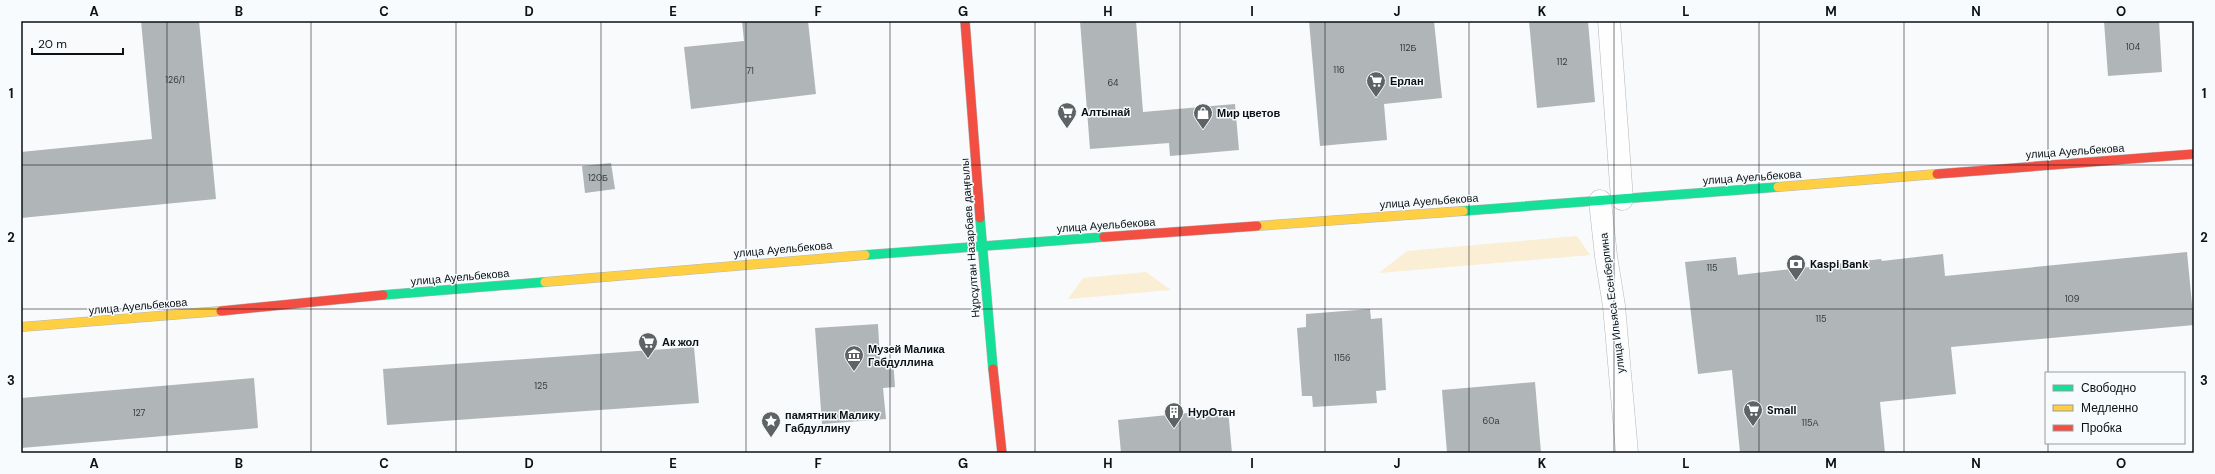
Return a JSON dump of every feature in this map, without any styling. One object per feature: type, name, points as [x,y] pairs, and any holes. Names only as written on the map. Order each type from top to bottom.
[{"type":"main road","name":"Нұрсұлтан Назарбаев даңғылы","points":[[965,21],[982,246],[1002,453]]},
{"type":"main road","name":"улица Ауельбекова","points":[[21,327],[259,308],[303,302],[823,258],[1600,201],[2194,154]]},
{"type":"street","points":[[1609,21],[1622,199]]},
{"type":"street","name":"улица Ильяса Есенберлина","points":[[1600,201],[1606,256],[1614,306],[1627,453]]},
{"type":"shaded area","points":[[1577,236],[1590,255],[1379,273],[1407,251]]},
{"type":"shaded area","points":[[1146,272],[1171,290],[1068,299],[1083,278]]},
{"type":"building","points":[[141,21],[199,21],[216,199],[21,218],[21,152],[152,139]]},
{"type":"building","points":[[742,21],[808,21],[816,94],[691,109],[684,47],[744,41]]},
{"type":"building","points":[[1080,21],[1136,21],[1143,112],[1235,104],[1239,150],[1170,156],[1169,143],[1090,149]]},
{"type":"building","points":[[1309,21],[1434,21],[1442,98],[1384,104],[1387,140],[1320,146]]},
{"type":"building","points":[[1529,21],[1588,21],[1595,102],[1537,108]]},
{"type":"building","points":[[2104,21],[2159,21],[2162,72],[2108,76]]},
{"type":"building","points":[[611,163],[615,189],[585,193],[582,166]]},
{"type":"building","points":[[2187,252],[2194,325],[1951,347],[1956,394],[1880,402],[1885,453],[1740,453],[1732,370],[1698,374],[1685,262],[1736,257],[1738,275],[1881,259],[1882,261],[1943,254],[1945,276]]},
{"type":"building","points":[[1370,309],[1371,319],[1382,318],[1386,390],[1376,391],[1377,403],[1313,407],[1312,396],[1302,396],[1297,328],[1306,327],[1306,314]]},
{"type":"building","points":[[878,324],[880,360],[893,359],[895,387],[883,388],[886,419],[822,424],[815,328]]},
{"type":"building","points":[[694,347],[699,403],[387,425],[383,369]]},
{"type":"building","points":[[254,378],[258,428],[21,448],[21,398]]},
{"type":"building","points":[[1535,382],[1541,453],[1447,453],[1442,390]]},
{"type":"building","name":"НурОтан","points":[[1228,409],[1232,453],[1121,453],[1118,420]]},
{"type":"traffic: fast","points":[[1463,211],[1778,187]]},
{"type":"traffic: fast","points":[[980,218],[993,369]]},
{"type":"traffic: fast","points":[[865,255],[1104,237]]},
{"type":"traffic: fast","points":[[383,295],[545,282]]},
{"type":"traffic: slow","points":[[1778,187],[1937,174]]},
{"type":"traffic: slow","points":[[1257,226],[1463,211]]},
{"type":"traffic: slow","points":[[545,282],[865,255]]},
{"type":"traffic: slow","points":[[21,327],[221,311]]},
{"type":"traffic: jam","points":[[965,21],[980,218]]},
{"type":"traffic: jam","points":[[1937,174],[2194,154]]},
{"type":"traffic: jam","points":[[1104,237],[1257,226]]},
{"type":"traffic: jam","points":[[221,311],[383,295]]},
{"type":"traffic: jam","points":[[993,369],[1002,453]]},
{"type":"place","name":"Ерлан","points":[[1376,98]]},
{"type":"place","name":"Алтынай","points":[[1067,129]]},
{"type":"place","name":"Мир цветов","points":[[1203,130]]},
{"type":"place","name":"Kaspi Bank","points":[[1796,281]]},
{"type":"place","name":"Ак жол","points":[[648,359]]},
{"type":"place","name":"Музей Малика Габдуллина","points":[[854,372]]},
{"type":"place","name":"Small","points":[[1753,427]]},
{"type":"place","name":"НурОтан","points":[[1174,429]]},
{"type":"place","name":"памятник Малику Габдуллину","points":[[771,438]]}]
